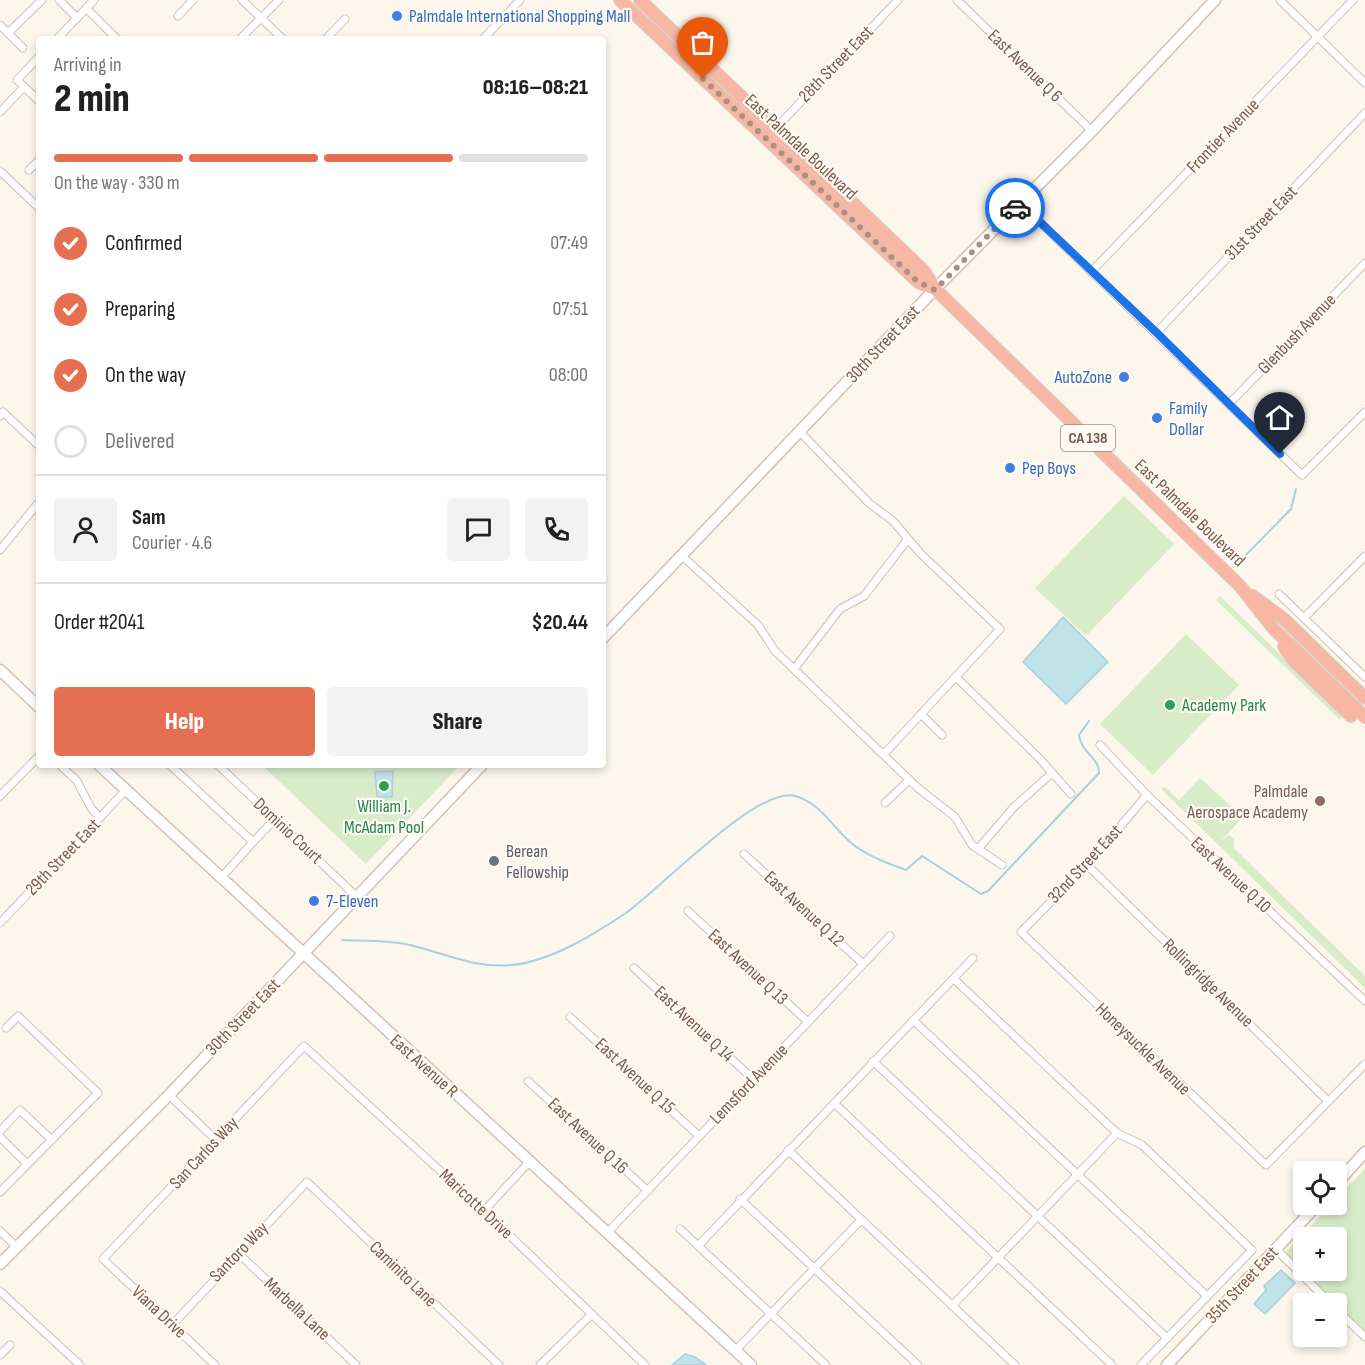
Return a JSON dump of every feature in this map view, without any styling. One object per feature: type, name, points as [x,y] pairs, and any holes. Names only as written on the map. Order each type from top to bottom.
[{"type":"highway","name":"East Palmdale Boulevard","points":[[620,0],[918,282],[935,290]]},
{"type":"highway","name":"East Palmdale Boulevard","points":[[639,0],[924,271],[935,290],[1240,586],[1277,632],[1365,717]]},
{"type":"highway","name":"East Palmdale Boulevard","points":[[1240,586],[1286,620],[1365,698]]},
{"type":"highway","points":[[1277,632],[1294,661],[1351,716]]},
{"type":"street","points":[[8,33],[42,0]]},
{"type":"street","points":[[59,0],[77,18]]},
{"type":"street","points":[[60,36],[94,0]]},
{"type":"street","points":[[242,0],[280,36]]},
{"type":"street","points":[[243,36],[279,0]]},
{"type":"street","points":[[486,36],[520,0]]},
{"type":"street","name":"28th Street East","points":[[775,129],[898,0]]},
{"type":"street","name":"East Avenue Q 6","points":[[957,0],[1092,131]]},
{"type":"street","name":"30th Street East","points":[[606,635],[935,290],[1092,131],[1215,0]]},
{"type":"street","points":[[1280,0],[1365,83]]},
{"type":"street","name":"Frontier Avenue","points":[[1091,272],[1353,0]]},
{"type":"street","points":[[178,16],[190,1]]},
{"type":"street","points":[[86,8],[114,36]]},
{"type":"street","points":[[332,36],[345,19]]},
{"type":"street","points":[[0,25],[23,48]]},
{"type":"street","points":[[36,60],[17,80],[36,98]]},
{"type":"street","points":[[0,112],[24,87]]},
{"type":"street","name":"31st Street East","points":[[1157,333],[1365,113]]},
{"type":"street","points":[[29,170],[36,163]]},
{"type":"street","points":[[0,171],[36,205]]},
{"type":"street","points":[[1020,203],[1302,475],[1365,412]]},
{"type":"street","name":"Glenbush Avenue","points":[[1229,404],[1365,263]]},
{"type":"street","points":[[2,414],[36,443]]},
{"type":"street","points":[[800,432],[869,503],[893,521],[908,539],[1000,629],[884,753]]},
{"type":"street","points":[[0,550],[36,506]]},
{"type":"street","points":[[795,668],[840,609],[864,596],[908,539]]},
{"type":"street","points":[[681,555],[758,625],[775,651],[884,753],[909,780],[955,818],[972,846],[1002,865]]},
{"type":"street","points":[[1304,618],[1365,556]]},
{"type":"street","points":[[1279,594],[1365,677]]},
{"type":"street","points":[[0,670],[36,704]]},
{"type":"street","points":[[956,677],[1071,794]]},
{"type":"street","points":[[921,714],[942,735]]},
{"type":"street","name":"East Avenue Q 10","points":[[1100,745],[1147,795],[1365,1001]]},
{"type":"street","points":[[0,796],[36,759]]},
{"type":"street","points":[[63,768],[77,781],[91,808],[100,818]]},
{"type":"street","name":"East Avenue R","points":[[102,768],[302,955],[751,1365]]},
{"type":"street","points":[[173,768],[253,842]]},
{"type":"street","name":"Dominio Court","points":[[221,768],[357,897]]},
{"type":"street","name":"30th Street East","points":[[0,1264],[168,1095],[479,768]]},
{"type":"street","points":[[978,849],[1014,807],[1052,773]]},
{"type":"street","points":[[885,803],[909,780]]},
{"type":"street","name":"29th Street East","points":[[0,923],[125,791]]},
{"type":"street","name":"32nd Street East","points":[[1021,932],[1086,865],[1147,795]]},
{"type":"street","points":[[220,879],[275,819]]},
{"type":"street","name":"East Avenue Q 12","points":[[744,854],[863,964]]},
{"type":"street","name":"Rollingridge Avenue","points":[[1086,865],[1329,1101]]},
{"type":"street","name":"East Avenue Q 13","points":[[688,911],[808,1022]]},
{"type":"street","name":"Honeysuckle Avenue","points":[[1021,932],[1266,1165],[1329,1101]]},
{"type":"street","name":"Lemsford Avenue","points":[[607,1233],[890,936]]},
{"type":"street","points":[[698,1245],[973,958]]},
{"type":"street","name":"East Avenue Q 14","points":[[634,968],[754,1080]]},
{"type":"street","points":[[954,979],[1117,1133],[1142,1145],[1252,1250],[1141,1365]]},
{"type":"street","points":[[0,1192],[98,1093],[18,1016],[6,1028]]},
{"type":"street","name":"East Avenue Q 15","points":[[570,1017],[699,1136]]},
{"type":"street","points":[[913,1020],[1207,1296]]},
{"type":"street","name":"San Carlos Way","points":[[103,1259],[217,1141],[304,1046]]},
{"type":"street","name":"Maricotte Drive","points":[[304,1046],[484,1211],[645,1365]]},
{"type":"street","points":[[873,1061],[1167,1338]]},
{"type":"street","points":[[1329,1101],[1365,1064]]},
{"type":"street","name":"East Avenue Q 16","points":[[528,1081],[648,1191]]},
{"type":"street","points":[[168,1095],[217,1141]]},
{"type":"street","points":[[834,1103],[1112,1365]]},
{"type":"street","points":[[0,1131],[20,1110],[51,1139]]},
{"type":"street","points":[[952,1306],[1117,1133]]},
{"type":"street","points":[[0,1137],[27,1164]]},
{"type":"street","points":[[788,1150],[1015,1365]]},
{"type":"street","points":[[1347,1173],[1363,1156]]},
{"type":"street","points":[[484,1211],[529,1162]]},
{"type":"street","name":"Santoro Way","points":[[173,1324],[307,1182]]},
{"type":"street","name":"Caminito Lane","points":[[307,1182],[499,1365]]},
{"type":"street","points":[[740,1199],[918,1365]]},
{"type":"street","name":"35th Street East","points":[[1167,1365],[1307,1215]]},
{"type":"street","points":[[735,1351],[861,1220]]},
{"type":"street","points":[[680,1229],[826,1365]]},
{"type":"street","points":[[0,1231],[16,1247]]},
{"type":"street","points":[[1276,1249],[1320,1293]]},
{"type":"street","name":"Marbella Lane","points":[[238,1253],[356,1365]]},
{"type":"street","name":"Viana Drive","points":[[103,1259],[215,1365]]},
{"type":"street","points":[[0,1291],[80,1365]]},
{"type":"street","points":[[540,1365],[592,1314]]},
{"type":"street","points":[[1347,1320],[1365,1337]]},
{"type":"street","points":[[0,1355],[10,1345]]},
{"type":"green space","points":[[1124,496],[1174,544],[1086,636],[1035,588]]},
{"type":"green space","points":[[1220,596],[1343,716],[1340,720],[1216,600]]},
{"type":"green space","name":"Academy Park","points":[[1186,634],[1239,685],[1153,775],[1100,724]]},
{"type":"green space","points":[[265,768],[457,768],[366,864]]},
{"type":"green space","points":[[1200,778],[1243,817],[1221,841],[1229,835],[1234,839],[1234,848],[1365,976],[1365,988],[1161,789],[1165,787],[1179,800]]},
{"type":"green space","points":[[1365,1168],[1365,1343],[1347,1325],[1347,1293],[1315,1293],[1302,1281],[1347,1281],[1347,1227],[1310,1227],[1321,1215],[1347,1215],[1347,1188]]},
{"type":"green space","points":[[1293,1244],[1293,1272],[1279,1259]]},
{"type":"water","points":[[1063,617],[1108,662],[1066,704],[1023,662]]},
{"type":"water","name":"William J. McAdam Pool","points":[[393,771],[392,797],[377,797],[375,772]]},
{"type":"water","points":[[1281,1270],[1295,1283],[1265,1314],[1254,1304],[1266,1290],[1264,1286]]},
{"type":"water","points":[[685,1354],[695,1357],[706,1365],[672,1365]]},
{"type":"waterway","points":[[1238,563],[1291,509],[1296,489]]},
{"type":"waterway","points":[[342,940],[402,943],[486,965],[527,963],[557,953],[626,913],[734,822],[758,806],[778,797],[795,796],[811,803],[850,842],[876,858],[906,870],[922,856],[981,894],[988,891],[1099,773],[1097,763],[1080,741],[1079,735],[1089,721]]},
{"type":"way so far","points":[[703,79],[918,282],[935,290],[1015,208]]},
{"type":"place","name":"Palmdale International Shopping Mall","points":[[397,16]]},
{"type":"place","name":"AutoZone","points":[[1124,377]]},
{"type":"place","name":"Family Dollar","points":[[1157,418]]},
{"type":"place","name":"Pep Boys","points":[[1010,468]]},
{"type":"place","name":"Academy Park","points":[[1170,705]]},
{"type":"place","name":"William J. McAdam Pool","points":[[384,786]]},
{"type":"place","name":"Palmdale Aerospace Academy","points":[[1320,801]]},
{"type":"place","name":"Berean Fellowship","points":[[494,861]]},
{"type":"place","name":"7-Eleven","points":[[314,901]]},
{"type":"route","points":[[1015,208],[1020,203],[1280,454]]}]
